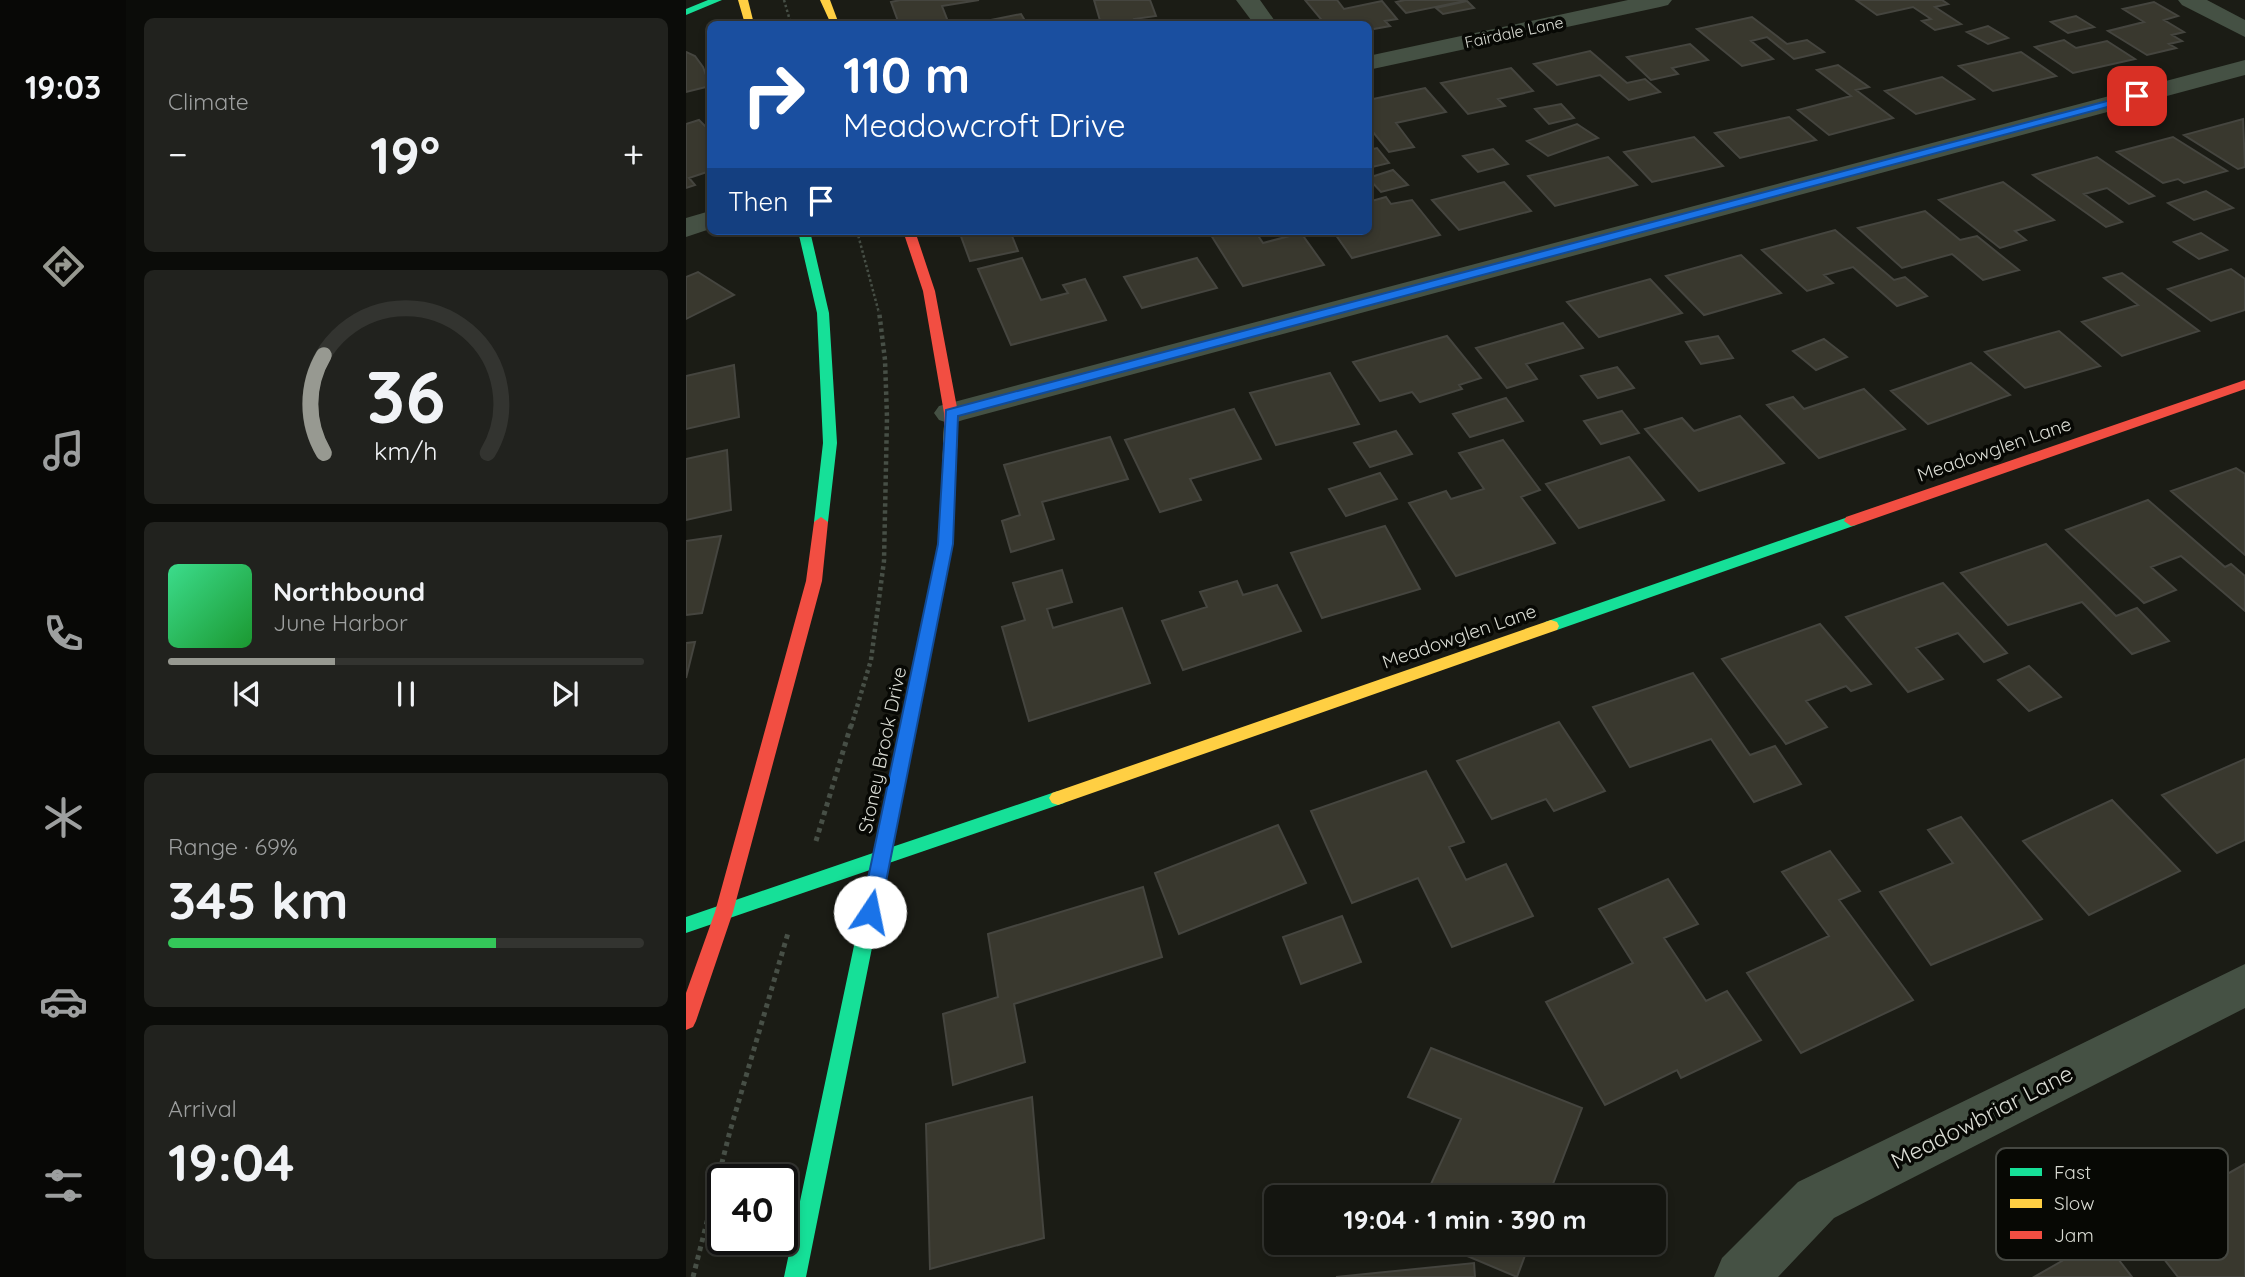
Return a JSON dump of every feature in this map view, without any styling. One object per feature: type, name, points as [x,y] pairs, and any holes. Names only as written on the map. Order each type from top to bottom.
[{"type":"street","points":[[686,12],[717,0]]},
{"type":"street","points":[[743,0],[749,21]]},
{"type":"street","points":[[825,0],[834,21]]},
{"type":"street","points":[[1248,0],[1263,21]]},
{"type":"street","name":"Fairdale Lane","points":[[1372,62],[1660,0]]},
{"type":"street","points":[[2190,0],[2245,30]]},
{"type":"street","points":[[951,413],[2245,67]]},
{"type":"street","points":[[686,228],[707,220]]},
{"type":"street","points":[[686,1021],[724,912],[814,581],[830,443],[823,313],[805,235]]},
{"type":"street","name":"Stoney Brook Drive","points":[[795,1277],[946,544],[951,413],[929,291],[910,235]]},
{"type":"street","name":"Meadowglen Lane","points":[[686,925],[2245,384]]},
{"type":"street","name":"Meadowbriar Lane","points":[[1741,1277],[1816,1200],[2245,985]]},
{"type":"path","points":[[783,0],[790,21]]},
{"type":"path","points":[[817,835],[871,660],[884,561],[887,418],[885,360],[879,312],[858,235]]},
{"type":"path","points":[[693,1277],[730,1131],[783,952]]},
{"type":"building","points":[[979,0],[942,6],[948,21],[898,21],[891,2]]},
{"type":"building","points":[[1094,0],[1150,0],[1156,16],[1134,21],[1100,21]]},
{"type":"building","points":[[1305,0],[1337,0],[1344,9],[1382,1],[1397,19],[1385,21],[1390,26],[1372,29],[1372,21],[1322,21]]},
{"type":"building","points":[[1856,0],[1942,0],[1948,4],[1935,7],[1961,24],[1935,30],[1922,21],[1931,19],[1913,7],[1877,15]]},
{"type":"building","points":[[1465,1],[1406,13],[1396,2]]},
{"type":"building","points":[[1467,1],[1474,8],[1443,14],[1436,8]]},
{"type":"building","points":[[2154,2],[2178,16],[2164,20],[2184,32],[2172,35],[2182,41],[2169,44],[2176,48],[2147,55],[2108,31],[2144,22],[2123,9]]},
{"type":"building","points":[[1021,14],[1025,21],[986,21]]},
{"type":"building","points":[[2076,16],[2094,27],[2068,33],[2051,22]]},
{"type":"building","points":[[1752,17],[1787,44],[1807,40],[1824,52],[1794,59],[1767,37],[1751,41],[1773,59],[1742,66],[1697,29]]},
{"type":"building","points":[[1988,26],[2008,38],[1988,44],[1967,32]]},
{"type":"building","points":[[2064,40],[2076,48],[2107,41],[2135,59],[2073,73],[2035,47]]},
{"type":"building","points":[[1690,44],[1708,60],[1672,68],[1678,74],[1651,80],[1627,57]]},
{"type":"building","points":[[1590,51],[1627,83],[1645,79],[1660,92],[1629,100],[1600,75],[1557,85],[1534,64]]},
{"type":"building","points":[[686,52],[695,56],[703,67],[707,87],[686,92]]},
{"type":"building","points":[[2021,52],[2056,76],[1993,91],[1959,66]]},
{"type":"building","points":[[1838,65],[1869,87],[1856,90],[1893,118],[1829,135],[1798,110],[1851,96],[1817,70]]},
{"type":"building","points":[[1511,68],[1533,91],[1498,99],[1505,106],[1468,114],[1441,83]]},
{"type":"building","points":[[1942,77],[1974,99],[1916,114],[1885,91]]},
{"type":"building","points":[[1425,88],[1446,112],[1396,123],[1414,147],[1389,152],[1372,131],[1372,99]]},
{"type":"building","points":[[1561,104],[1574,118],[1549,124],[1535,109]]},
{"type":"building","points":[[1789,117],[1816,140],[1740,158],[1715,133]]},
{"type":"building","points":[[2243,119],[2245,167],[2238,169],[2184,135]]},
{"type":"building","points":[[699,120],[707,128],[707,172],[689,178],[695,185],[686,188],[686,124]]},
{"type":"building","points":[[1577,124],[1598,138],[1548,156],[1527,141]]},
{"type":"building","points":[[1694,137],[1723,166],[1652,182],[1624,152]]},
{"type":"building","points":[[2173,137],[2227,171],[2184,183],[2178,179],[2163,183],[2117,152]]},
{"type":"building","points":[[1377,148],[1389,163],[1372,167],[1372,149]]},
{"type":"building","points":[[1493,149],[1508,164],[1478,172],[1463,156]]},
{"type":"building","points":[[1608,157],[1637,185],[1555,206],[1528,176]]},
{"type":"building","points":[[2097,157],[2154,196],[2129,204],[2107,188],[2084,194],[2122,222],[2106,227],[2033,175]]},
{"type":"building","points":[[1393,170],[1408,185],[1381,192],[1372,182],[1372,177]]},
{"type":"building","points":[[1504,182],[1531,211],[1459,230],[1432,200]]},
{"type":"building","points":[[2003,182],[2054,220],[2015,231],[2026,240],[2000,248],[1939,200]]},
{"type":"building","points":[[2206,191],[2233,208],[2194,220],[2168,203]]},
{"type":"building","points":[[1386,197],[1391,204],[1412,200],[1440,235],[1352,258],[1336,235],[1372,235],[1372,201]]},
{"type":"building","points":[[1925,211],[1960,240],[1977,236],[2019,270],[1983,280],[1952,254],[1902,268],[1858,228]]},
{"type":"building","points":[[1835,230],[1894,280],[1905,277],[1927,296],[1897,306],[1853,267],[1824,275],[1833,283],[1807,291],[1762,250]]},
{"type":"building","points":[[2201,233],[2227,250],[2199,259],[2174,242]]},
{"type":"building","points":[[960,235],[1012,235],[1018,251],[970,261]]},
{"type":"building","points":[[1211,235],[1258,235],[1263,243],[1302,235],[1324,265],[1243,286]]},
{"type":"building","points":[[1741,255],[1781,293],[1704,315],[1666,276]]},
{"type":"building","points":[[1022,258],[1041,300],[1068,293],[1063,285],[1085,279],[1106,320],[1011,345],[978,269]]},
{"type":"building","points":[[1197,258],[1217,288],[1142,308],[1124,277]]},
{"type":"building","points":[[2231,269],[2245,279],[2245,310],[2211,321],[2168,289]]},
{"type":"building","points":[[698,272],[734,295],[686,319],[686,277]]},
{"type":"building","points":[[2122,273],[2199,331],[2122,356],[2082,322],[2138,305],[2104,278]]},
{"type":"building","points":[[1650,279],[1682,313],[1599,337],[1567,302]]},
{"type":"building","points":[[1563,323],[1583,348],[1526,364],[1537,379],[1507,388],[1476,348]]},
{"type":"building","points":[[2059,331],[2100,366],[2025,388],[1985,352]]},
{"type":"building","points":[[1447,336],[1481,378],[1459,385],[1462,389],[1420,402],[1412,392],[1380,401],[1353,362]]},
{"type":"building","points":[[1718,336],[1733,358],[1701,364],[1686,342]]},
{"type":"building","points":[[1824,339],[1847,357],[1816,370],[1793,351]]},
{"type":"building","points":[[1971,363],[2010,395],[1928,424],[1891,391]]},
{"type":"building","points":[[734,365],[739,417],[686,429],[686,376]]},
{"type":"building","points":[[1617,367],[1634,388],[1598,398],[1581,376]]},
{"type":"building","points":[[1330,373],[1359,424],[1276,445],[1250,393]]},
{"type":"building","points":[[1864,389],[1905,429],[1819,458],[1767,405],[1793,397],[1804,409]]},
{"type":"building","points":[[1506,398],[1523,421],[1470,437],[1453,414]]},
{"type":"building","points":[[1234,409],[1261,459],[1190,479],[1201,500],[1160,512],[1125,440]]},
{"type":"building","points":[[1622,411],[1639,433],[1601,444],[1584,421]]},
{"type":"building","points":[[1740,416],[1784,463],[1699,491],[1645,429],[1682,418],[1694,431]]},
{"type":"building","points":[[1396,431],[1412,454],[1370,467],[1354,443]]},
{"type":"building","points":[[1110,437],[1128,479],[1042,502],[1054,539],[1011,552],[1002,521],[1020,515],[1004,465]]},
{"type":"building","points":[[1503,440],[1540,490],[1521,497],[1555,543],[1456,576],[1409,503],[1446,491],[1451,499],[1484,489],[1459,453]]},
{"type":"building","points":[[727,450],[731,510],[686,520],[686,459]]},
{"type":"building","points":[[1629,457],[1664,500],[1579,528],[1546,484]]},
{"type":"building","points":[[2236,468],[2245,474],[2245,555],[2171,491]]},
{"type":"building","points":[[1380,473],[1397,499],[1346,516],[1329,489]]},
{"type":"building","points":[[2148,500],[2225,567],[2231,564],[2245,576],[2245,611],[2181,556],[2151,567],[2176,590],[2144,603],[2066,530]]},
{"type":"building","points":[[1385,526],[1420,589],[1322,618],[1291,553]]},
{"type":"building","points":[[721,536],[702,613],[686,615],[686,541]]},
{"type":"building","points":[[2046,544],[2116,616],[2137,608],[2169,641],[2132,654],[2082,602],[2008,625],[1961,573]]},
{"type":"building","points":[[1062,570],[1072,602],[1047,609],[1053,628],[1122,608],[1150,683],[1029,721],[1002,627],[1025,620],[1013,583]]},
{"type":"building","points":[[1237,581],[1243,595],[1277,585],[1301,631],[1183,670],[1162,621],[1207,607],[1200,592]]},
{"type":"building","points":[[1943,583],[2007,653],[1984,662],[1958,633],[1916,648],[1943,679],[1908,692],[1846,617]]},
{"type":"building","points":[[1820,624],[1871,684],[1851,691],[1846,686],[1806,701],[1827,727],[1786,744],[1722,659]]},
{"type":"building","points":[[695,642],[686,678],[686,643]]},
{"type":"building","points":[[2029,666],[2061,697],[2029,711],[1998,680]]},
{"type":"building","points":[[1693,673],[1750,755],[1775,746],[1801,784],[1754,802],[1711,739],[1630,767],[1593,707]]},
{"type":"building","points":[[1559,722],[1605,791],[1554,811],[1546,799],[1492,819],[1457,761]]},
{"type":"building","points":[[2245,759],[2245,840],[2217,853],[2162,795]]},
{"type":"building","points":[[1426,771],[1464,842],[1449,847],[1466,880],[1506,864],[1533,916],[1452,947],[1418,878],[1352,903],[1311,811]]},
{"type":"building","points":[[2112,800],[2180,871],[2089,915],[2023,841]]},
{"type":"building","points":[[1961,817],[2042,919],[1931,965],[1880,892],[1953,863],[1928,830]]},
{"type":"building","points":[[1278,825],[1306,883],[1179,934],[1155,873]]},
{"type":"building","points":[[1830,851],[1860,891],[1839,900],[1913,1000],[1801,1053],[1747,973],[1829,936],[1782,872]]},
{"type":"building","points":[[1668,879],[1698,924],[1664,938],[1706,1001],[1727,991],[1761,1040],[1681,1078],[1677,1070],[1605,1105],[1546,1002],[1633,963],[1599,909]]},
{"type":"building","points":[[1143,887],[1162,957],[1014,1004],[1025,1062],[953,1085],[943,1014],[998,997],[988,934]]},
{"type":"building","points":[[1342,916],[1361,962],[1301,984],[1283,937]]},
{"type":"building","points":[[1431,1048],[1582,1108],[1553,1185],[1431,1185],[1461,1119],[1408,1097]]},
{"type":"building","points":[[1032,1097],[1044,1238],[930,1269],[926,1124]]},
{"type":"building","points":[[2245,1164],[2245,1277],[2178,1277],[2165,1260],[2228,1260],[2228,1174]]},
{"type":"building","points":[[1465,1255],[1525,1255],[1517,1277]]},
{"type":"building","points":[[2064,1260],[2119,1260],[2132,1277],[2034,1277]]},
{"type":"building","points":[[1474,1263],[1475,1277],[1336,1277]]},
{"type":"traffic: fast","points":[[686,12],[717,0]]},
{"type":"traffic: fast","points":[[805,235],[823,313],[830,443],[821,522]]},
{"type":"traffic: fast","points":[[1551,626],[1851,521]]},
{"type":"traffic: fast","points":[[795,1277],[912,709]]},
{"type":"traffic: fast","points":[[686,925],[1058,798]]},
{"type":"traffic: slow","points":[[743,0],[749,21]]},
{"type":"traffic: slow","points":[[825,0],[834,21]]},
{"type":"traffic: slow","points":[[912,709],[946,544],[951,426]]},
{"type":"traffic: slow","points":[[1058,798],[1551,626]]},
{"type":"traffic: jam","points":[[910,235],[929,291],[951,426]]},
{"type":"traffic: jam","points":[[1851,521],[2245,384]]},
{"type":"traffic: jam","points":[[686,1021],[724,912],[814,581],[821,522]]},
{"type":"route","points":[[870,912],[946,544],[951,413],[2137,96]]}]
